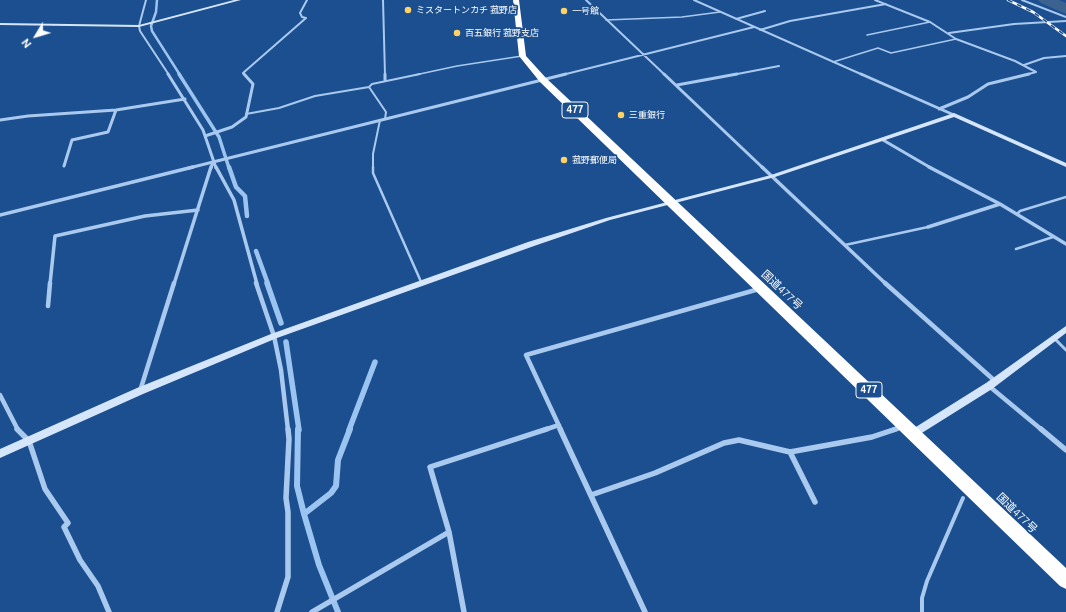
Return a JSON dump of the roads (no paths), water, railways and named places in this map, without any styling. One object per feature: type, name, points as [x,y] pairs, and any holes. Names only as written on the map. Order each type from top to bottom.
[{"type":"highway","points":[[516,0],[523,56]]},
{"type":"highway","name":"国道477号","points":[[523,56],[544,80],[670,202],[910,429],[1066,580]]},
{"type":"street","points":[[146,0],[139,26],[140,31],[185,99],[203,130],[215,162],[234,200],[250,265],[274,336],[281,370],[289,439],[286,498],[288,512],[288,577],[277,612]]},
{"type":"street","points":[[0,24],[139,26],[238,0]]},
{"type":"street","points":[[205,136],[224,131],[239,124],[246,114],[253,84],[243,72],[292,32],[306,18],[302,17],[300,13],[307,0]]},
{"type":"street","points":[[383,0],[385,80]]},
{"type":"street","points":[[586,0],[992,384],[1066,450]]},
{"type":"street","points":[[694,0],[939,109],[954,114],[1066,165]]},
{"type":"street","points":[[875,0],[930,22],[956,39],[1024,65],[1036,72],[988,84],[968,97],[939,109]]},
{"type":"street","points":[[1022,0],[1066,18]]},
{"type":"street","points":[[759,30],[790,21],[886,4]]},
{"type":"street","points":[[735,19],[765,11]]},
{"type":"street","points":[[949,33],[1014,24],[1066,21]]},
{"type":"street","points":[[0,215],[754,27]]},
{"type":"street","points":[[1024,65],[1044,58],[1066,56]]},
{"type":"street","points":[[677,85],[779,66]]},
{"type":"street","points":[[0,120],[28,116],[116,110],[185,99]]},
{"type":"street","points":[[64,166],[72,140],[108,132],[116,110]]},
{"type":"street","points":[[0,454],[140,391],[274,336],[580,227],[773,176],[883,140],[954,114]]},
{"type":"street","points":[[883,140],[931,168],[1000,204],[1066,244]]},
{"type":"street","points":[[140,391],[198,210],[215,162]]},
{"type":"street","points":[[928,227],[1000,204]]},
{"type":"street","points":[[48,306],[55,236],[145,216],[198,210]]},
{"type":"street","points":[[645,612],[526,355],[760,288]]},
{"type":"street","points":[[591,495],[655,473],[724,443],[740,440],[790,452],[833,445],[910,429],[992,384],[1055,339],[1066,329]]},
{"type":"street","points":[[0,396],[16,428],[29,441],[45,489],[68,523],[64,527],[80,560],[98,586],[109,612]]},
{"type":"street","points":[[464,612],[449,532],[430,467],[559,425]]},
{"type":"street","points":[[790,452],[815,502]]},
{"type":"street","points":[[312,612],[449,532]]},
{"type":"lane","points":[[606,20],[682,17],[720,12]]},
{"type":"lane","points":[[867,35],[930,22]]},
{"type":"lane","points":[[833,62],[878,48],[891,53],[956,39]]},
{"type":"lane","points":[[246,114],[279,108],[316,96],[369,87],[372,84],[385,80],[523,56]]},
{"type":"lane","points":[[369,87],[386,112],[385,119]]},
{"type":"lane","points":[[380,120],[373,154],[373,173],[422,284]]},
{"type":"lane","points":[[1017,214],[1020,211],[1066,197]]},
{"type":"lane","points":[[845,245],[928,227]]},
{"type":"lane","points":[[1016,249],[1053,237]]},
{"type":"lane","points":[[1055,339],[1066,350]]},
{"type":"lane","points":[[922,612],[922,598],[927,581],[963,498]]},
{"type":"waterway","points":[[157,0],[156,12],[151,26],[152,31],[180,75]]},
{"type":"waterway","points":[[1046,0],[1066,9]]},
{"type":"waterway","points":[[179,74],[219,137],[229,168]]},
{"type":"waterway","points":[[229,167],[236,187],[245,196],[247,216]]},
{"type":"waterway","points":[[256,251],[268,284]]},
{"type":"waterway","points":[[267,283],[281,323]]},
{"type":"waterway","points":[[286,342],[299,430]]},
{"type":"waterway","points":[[349,430],[375,362]]},
{"type":"waterway","points":[[298,429],[297,486],[304,514]]},
{"type":"waterway","points":[[304,514],[331,493],[336,486],[338,460],[350,429]]},
{"type":"waterway","points":[[304,514],[319,565],[338,612]]},
{"type":"railway","points":[[1008,0],[1033,12],[1066,36]]},
{"type":"place","name":"ミスタートンカチ 菰野店","points":[[408,10]]},
{"type":"place","name":"一号館","points":[[564,11]]},
{"type":"place","name":"百五銀行 菰野支店","points":[[457,33]]},
{"type":"place","name":"三重銀行","points":[[621,115]]},
{"type":"place","name":"菰野郵便局","points":[[564,160]]}]
